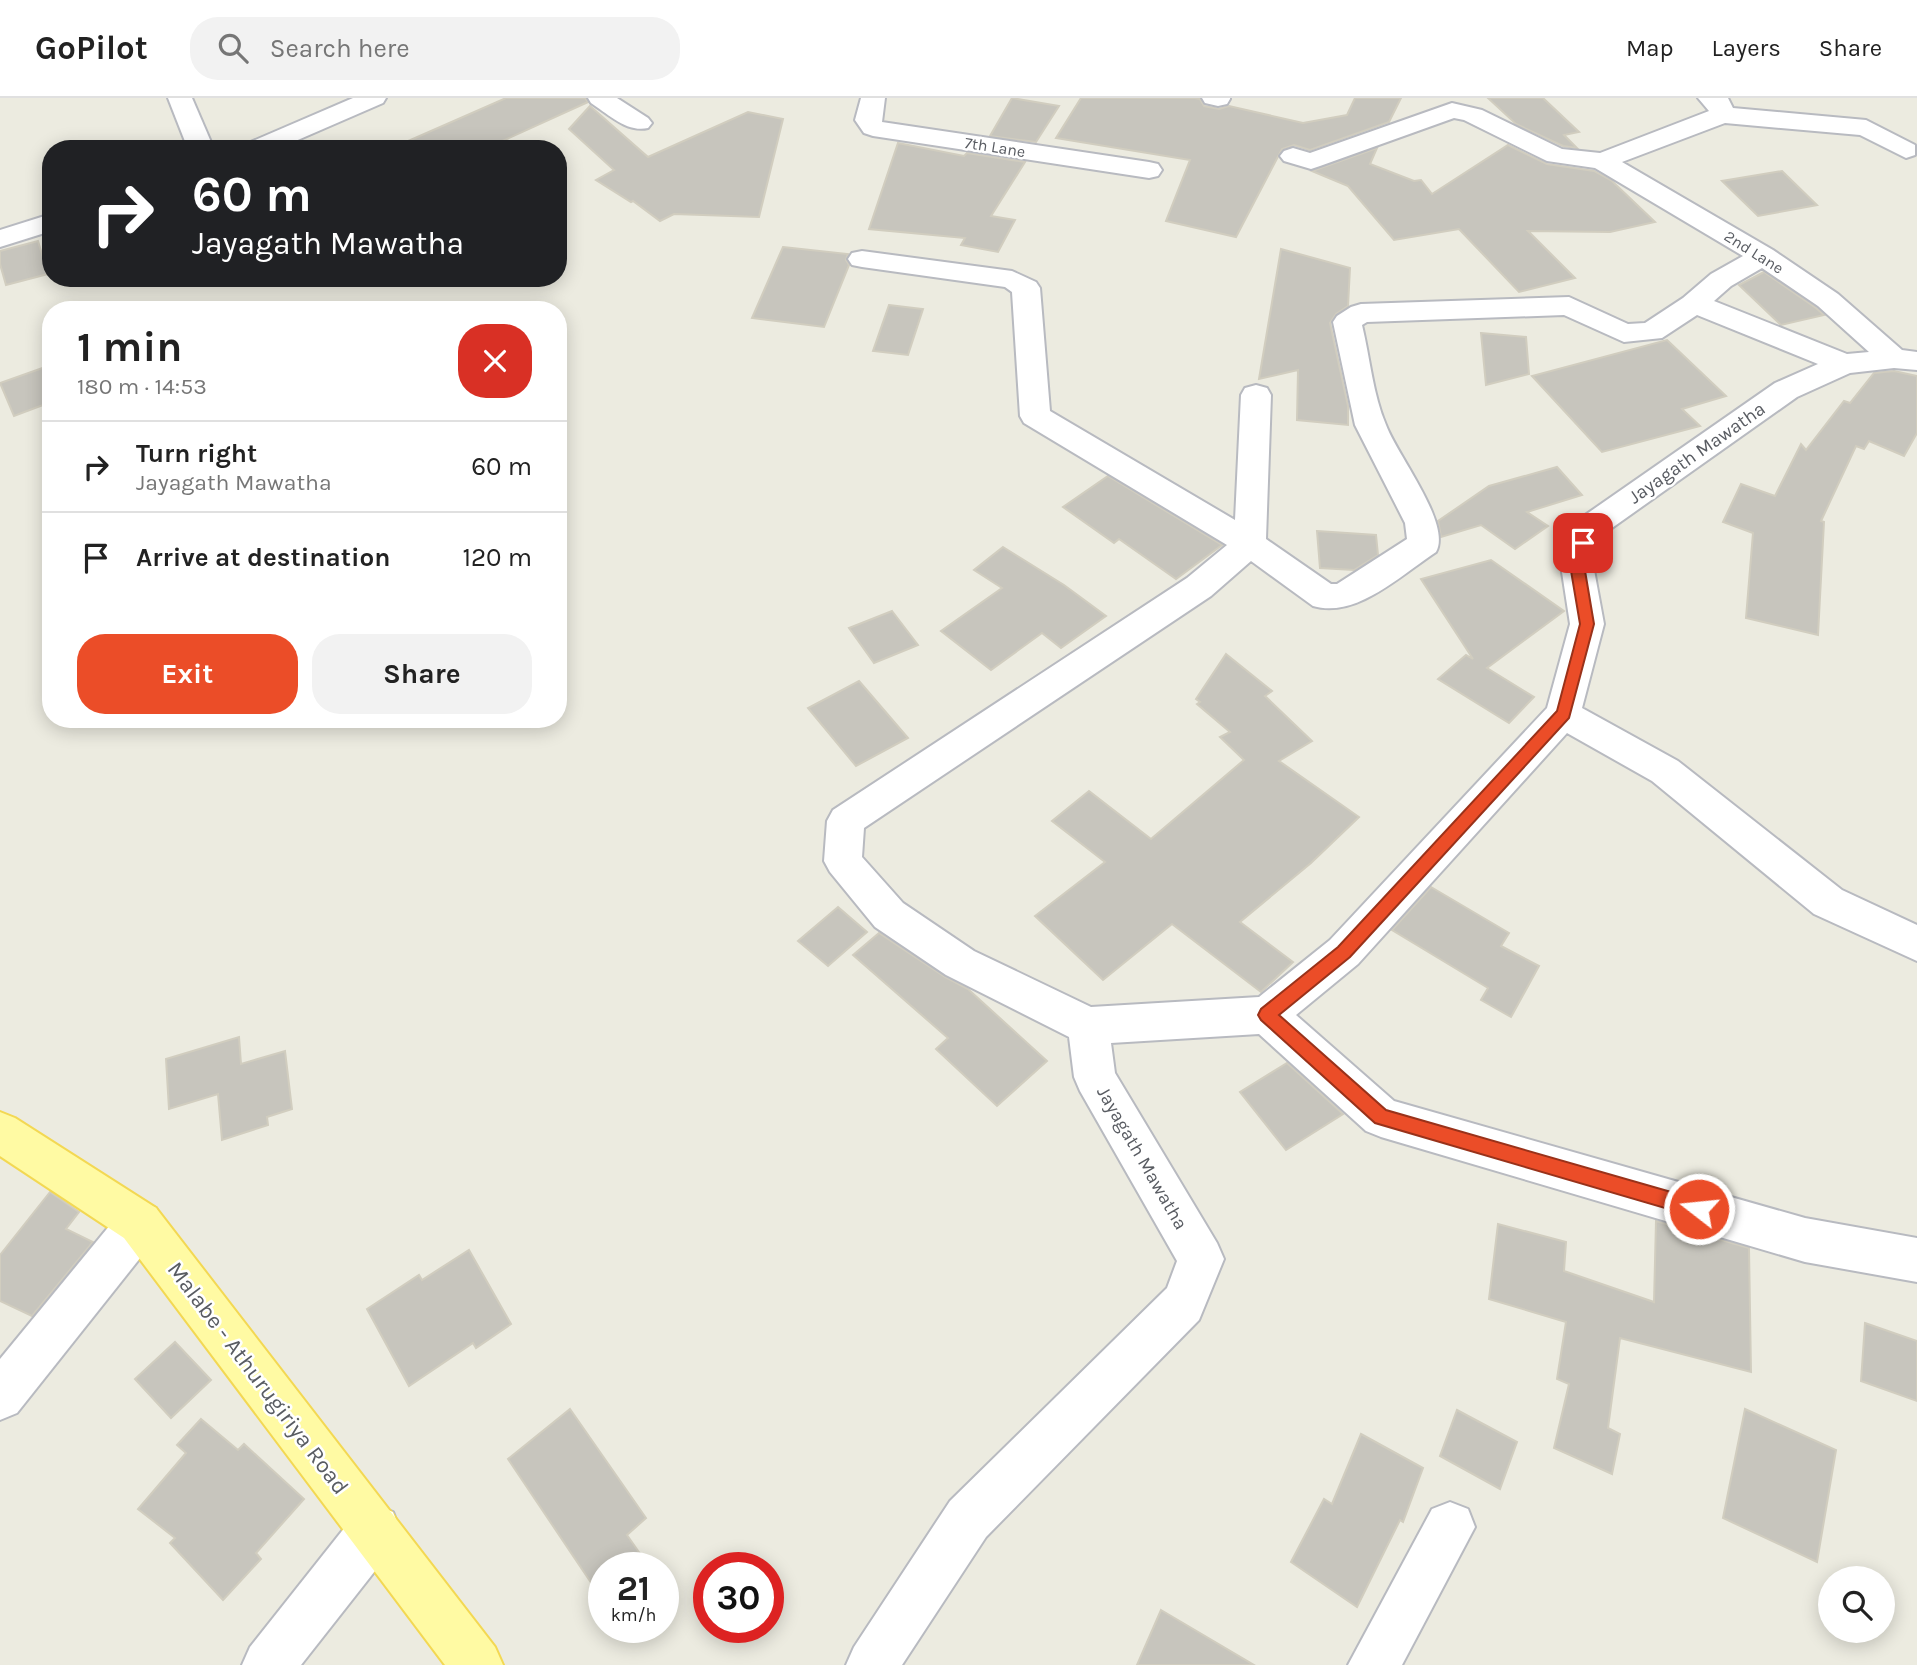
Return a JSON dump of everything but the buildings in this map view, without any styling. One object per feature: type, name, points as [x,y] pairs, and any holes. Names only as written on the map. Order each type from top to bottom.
[{"type":"main road","name":"Malabe - Athurugiriya Road","points":[[0,1132],[140,1223],[477,1665]]},
{"type":"street","points":[[180,98],[197,140]]},
{"type":"street","points":[[276,140],[373,98]]},
{"type":"street","points":[[600,98],[639,123]]},
{"type":"street","name":"7th Lane","points":[[873,98],[868,120],[873,128],[1149,170]]},
{"type":"street","points":[[1293,156],[1311,161],[1452,110],[1473,115],[1556,156],[1602,161],[1716,107],[1866,128],[1906,150]]},
{"type":"street","name":"2nd Lane","points":[[1602,161],[1763,256],[1828,300],[1905,360]]},
{"type":"street","points":[[0,239],[42,225]]},
{"type":"street","points":[[862,259],[1012,279],[1026,288],[1035,416],[1250,544],[1325,597],[1344,596],[1424,544],[1421,523],[1370,425],[1347,323],[1360,313],[1569,306],[1624,333],[1652,332],[1693,304],[1721,280],[1763,256]]},
{"type":"street","points":[[1693,304],[1844,364]]},
{"type":"street","name":"Jayagath Mawatha","points":[[1267,1015],[1344,952],[1563,714],[1587,624],[1576,559],[1589,528],[1786,390],[1844,364],[1905,360]]},
{"type":"street","points":[[1256,395],[1250,544],[1199,587],[846,821],[843,861],[889,915],[960,963],[1088,1026],[1267,1015],[1381,1117],[1805,1240],[1917,1260]]},
{"type":"street","points":[[1563,714],[1665,771],[1828,902],[1917,944]]},
{"type":"street","name":"Jayagath Mawatha","points":[[872,1665],[968,1519],[1184,1304],[1202,1259],[1095,1077],[1088,1026]]},
{"type":"street","points":[[0,1396],[140,1223]]},
{"type":"street","points":[[1374,1665],[1450,1527]]},
{"type":"street","points":[[268,1665],[375,1530]]},
{"type":"route","points":[[1583,543],[1576,559],[1587,624],[1563,714],[1344,952],[1267,1015],[1381,1117],[1699,1209]]}]
